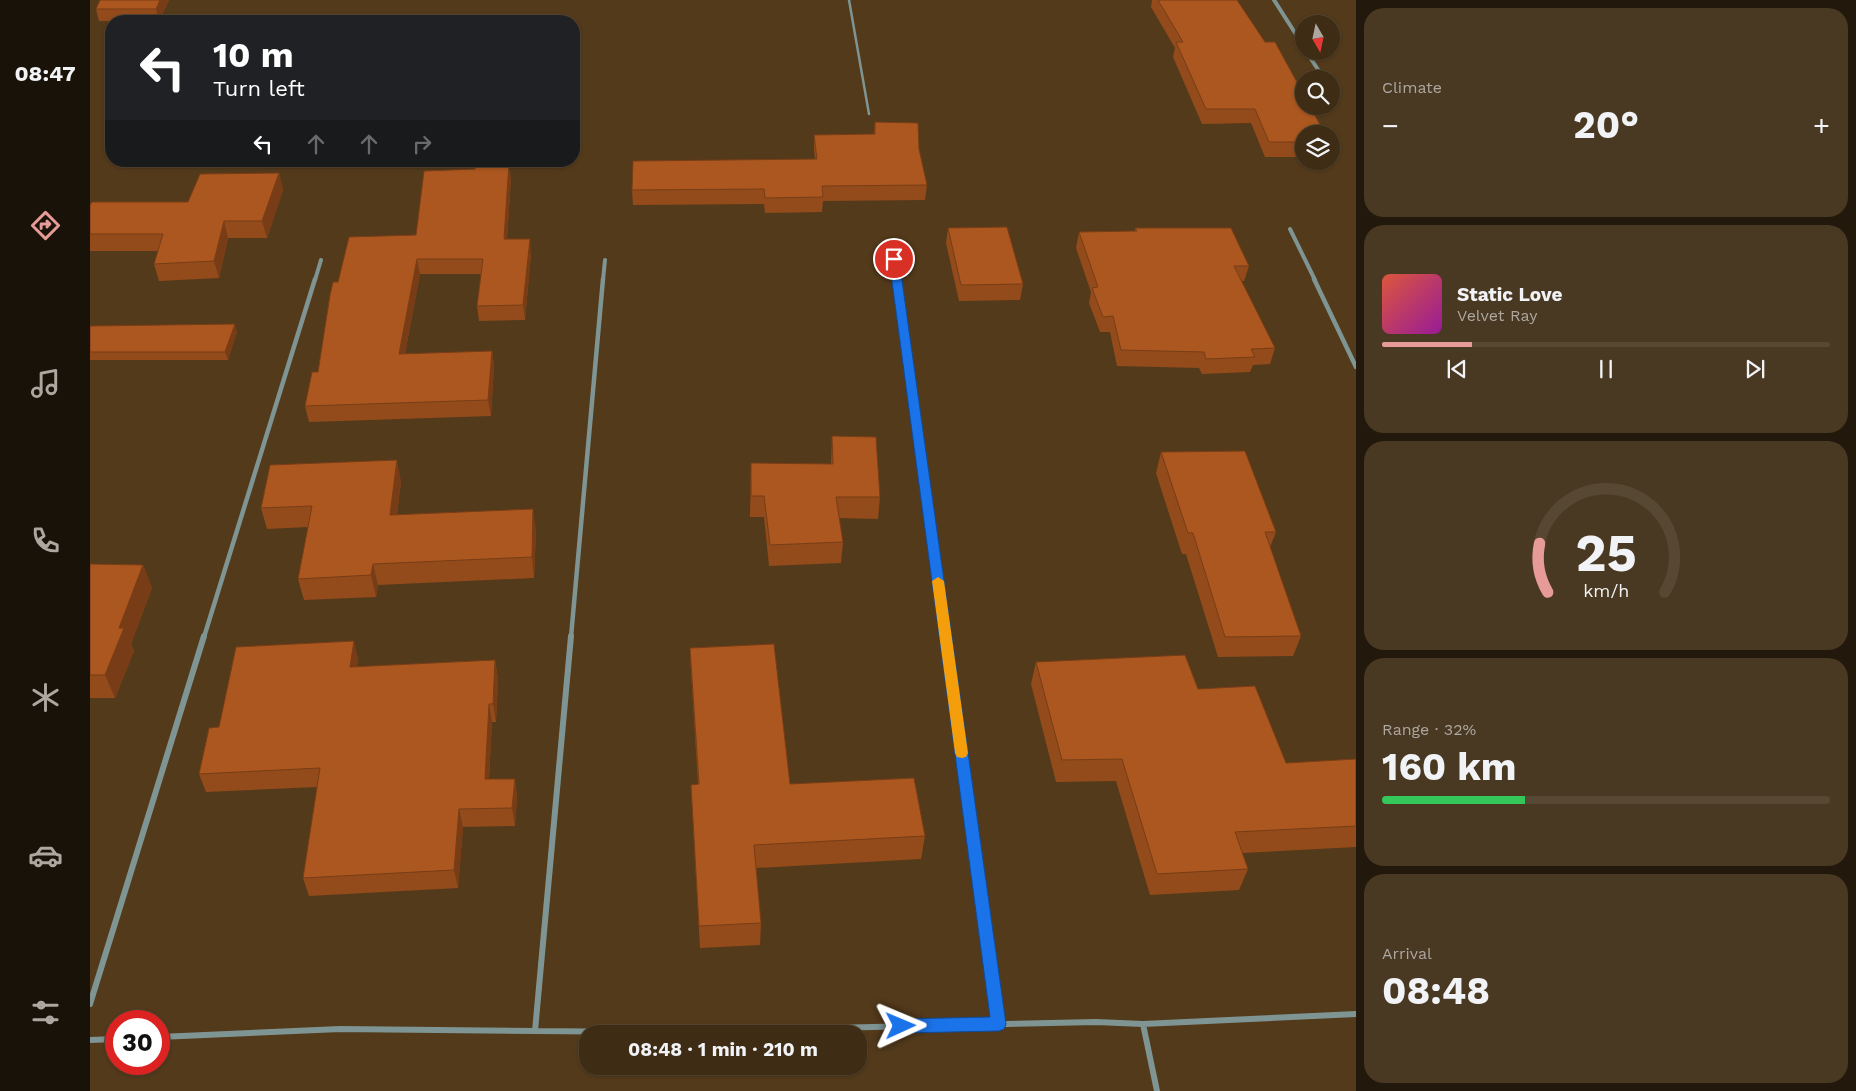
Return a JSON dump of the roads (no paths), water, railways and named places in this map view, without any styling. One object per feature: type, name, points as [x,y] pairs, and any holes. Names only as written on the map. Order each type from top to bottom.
[{"type":"street","points":[[1274,0],[1295,33]]},
{"type":"street","points":[[1290,229],[1356,367]]},
{"type":"street","points":[[894,259],[999,1024]]},
{"type":"street","points":[[90,1004],[321,260]]},
{"type":"street","points":[[535,1031],[604,260]]},
{"type":"street","points":[[170,1037],[340,1029],[647,1032],[1096,1022],[1143,1024],[1356,1014]]},
{"type":"street","points":[[1143,1024],[1157,1091]]},
{"type":"street","points":[[90,1040],[105,1039]]},
{"type":"lane","points":[[849,0],[869,114]]}]
